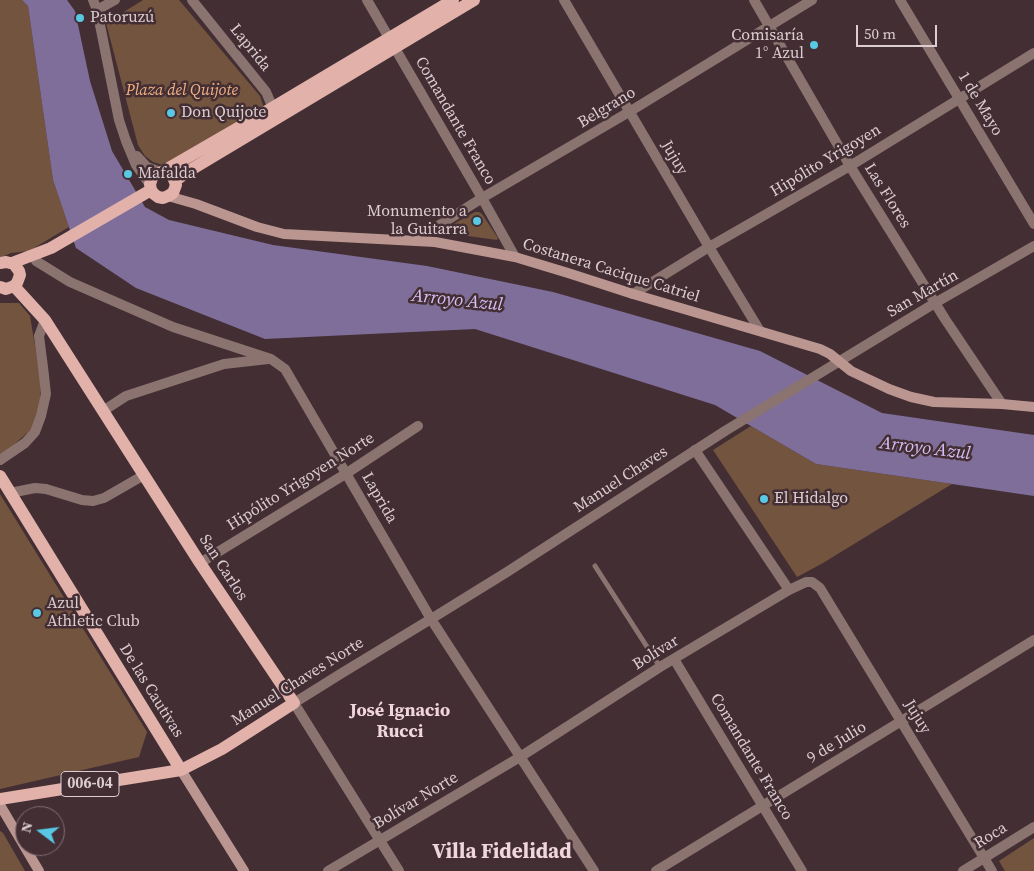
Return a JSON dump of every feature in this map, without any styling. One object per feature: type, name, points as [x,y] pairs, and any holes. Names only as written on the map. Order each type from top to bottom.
[{"type":"main road","points":[[392,43],[453,0]]},
{"type":"main road","points":[[175,181],[277,112],[392,43],[474,0]]},
{"type":"main road","points":[[0,287],[6,289],[51,248],[148,190],[155,174],[277,112]]},
{"type":"main road","points":[[148,190],[158,197],[164,198],[173,193],[175,181],[170,174],[161,172]]},
{"type":"main road","name":"Costanera Cacique Catriel","points":[[168,196],[196,204],[257,227],[284,234],[416,240],[515,257],[820,349],[830,354],[851,371],[911,397],[934,402],[1034,407]]},
{"type":"main road","points":[[6,263],[51,248]]},
{"type":"main road","name":"San Carlos","points":[[6,263],[17,268],[17,281],[45,320],[200,564],[294,703]]},
{"type":"main road","name":"De las Cautivas","points":[[0,476],[244,871]]},
{"type":"main road","name":"Manuel Chaves Norte","points":[[181,770],[222,749],[294,703]]},
{"type":"main road","name":"006-04","points":[[0,798],[181,770]]},
{"type":"main road","points":[[0,805],[39,871]]},
{"type":"street","points":[[93,0],[97,10],[119,120],[126,141],[148,190]]},
{"type":"street","points":[[97,10],[115,0]]},
{"type":"street","name":"Laprida","points":[[192,0],[266,92],[277,112]]},
{"type":"street","name":"Comandante Franco","points":[[367,0],[515,257]]},
{"type":"street","name":"Jujuy","points":[[564,0],[760,330]]},
{"type":"street","name":"Las Flores","points":[[754,0],[850,166],[935,303],[1002,404]]},
{"type":"street","name":"Belgrano","points":[[416,240],[482,198],[629,112],[812,0]]},
{"type":"street","name":"1 de Mayo","points":[[900,0],[1034,224]]},
{"type":"street","name":"Hipólito Yrigoyen","points":[[633,294],[709,247],[850,166],[1034,53]]},
{"type":"street","points":[[126,141],[147,167],[161,172]]},
{"type":"street","name":"San Martín","points":[[828,368],[1034,246]]},
{"type":"street","name":"Laprida","points":[[36,261],[70,282],[173,327],[271,359],[285,369],[432,619],[594,871]]},
{"type":"street","points":[[0,460],[25,443],[36,432],[46,394],[39,336],[45,320]]},
{"type":"street","points":[[103,411],[126,396],[224,364],[271,359]]},
{"type":"street","name":"Manuel Chaves","points":[[432,619],[695,450],[828,368]]},
{"type":"street","name":"Hipólito Yrigoyen Norte","points":[[200,564],[347,473],[418,426]]},
{"type":"street","points":[[695,450],[789,590]]},
{"type":"street","points":[[10,493],[35,488],[46,489],[82,500],[93,500],[104,498],[144,474]]},
{"type":"street","name":"Bolívar","points":[[520,757],[660,667],[789,590],[806,582],[812,582]]},
{"type":"street","name":"Jujuy","points":[[812,582],[820,588],[992,871]]},
{"type":"street","name":"Manuel Chaves Norte","points":[[294,703],[432,619]]},
{"type":"street","name":"9 de Julio","points":[[656,871],[1034,640]]},
{"type":"street","name":"Comandante Franco","points":[[674,659],[802,871]]},
{"type":"street","name":"San Carlos","points":[[294,703],[400,871]]},
{"type":"street","name":"Bolívar Norte","points":[[328,871],[520,757]]},
{"type":"street","name":"Roca","points":[[963,871],[1034,827]]},
{"type":"lane","points":[[594,566],[660,667]]},
{"type":"green space","points":[[0,0],[22,0],[28,6],[53,180],[69,227],[29,251],[11,253],[0,258]]},
{"type":"green space","name":"Plaza del Quijote","points":[[143,0],[179,0],[260,96],[264,108],[163,165],[153,162],[145,156],[138,145],[106,23]]},
{"type":"green space","points":[[475,212],[482,214],[498,238],[497,240],[439,232]]},
{"type":"green space","points":[[0,303],[19,303],[30,316],[41,382],[40,411],[34,427],[0,455]]},
{"type":"green space","points":[[751,426],[816,464],[952,484],[797,577],[713,450]]},
{"type":"green space","name":"Azul Athletic Club","points":[[0,494],[147,732],[139,757],[0,789]]},
{"type":"green space","points":[[0,831],[25,871],[0,871]]},
{"type":"green space","points":[[1034,838],[1034,871],[1005,871],[999,861]]},
{"type":"water","name":"Arroyo Azul","points":[[22,0],[67,0],[75,11],[90,81],[112,151],[145,207],[169,220],[273,245],[427,266],[553,292],[760,351],[882,413],[1034,435],[1034,496],[816,464],[715,405],[475,329],[265,339],[136,288],[76,248],[53,180],[28,6]]},
{"type":"place","name":"Patoruzú","points":[[80,18]]},
{"type":"place","name":"Comisaría 1° Azul","points":[[814,45]]},
{"type":"place","name":"Don Quijote","points":[[171,113]]},
{"type":"place","name":"Mafalda","points":[[128,174]]},
{"type":"place","name":"Monumento a la Guitarra","points":[[477,221]]},
{"type":"place","name":"El Hidalgo","points":[[764,499]]},
{"type":"place","name":"Azul Athletic Club","points":[[37,613]]},
{"type":"district","name":"José Ignacio Rucci","points":[[400,721]]},
{"type":"district","name":"Villa Fidelidad","points":[[502,853]]}]
